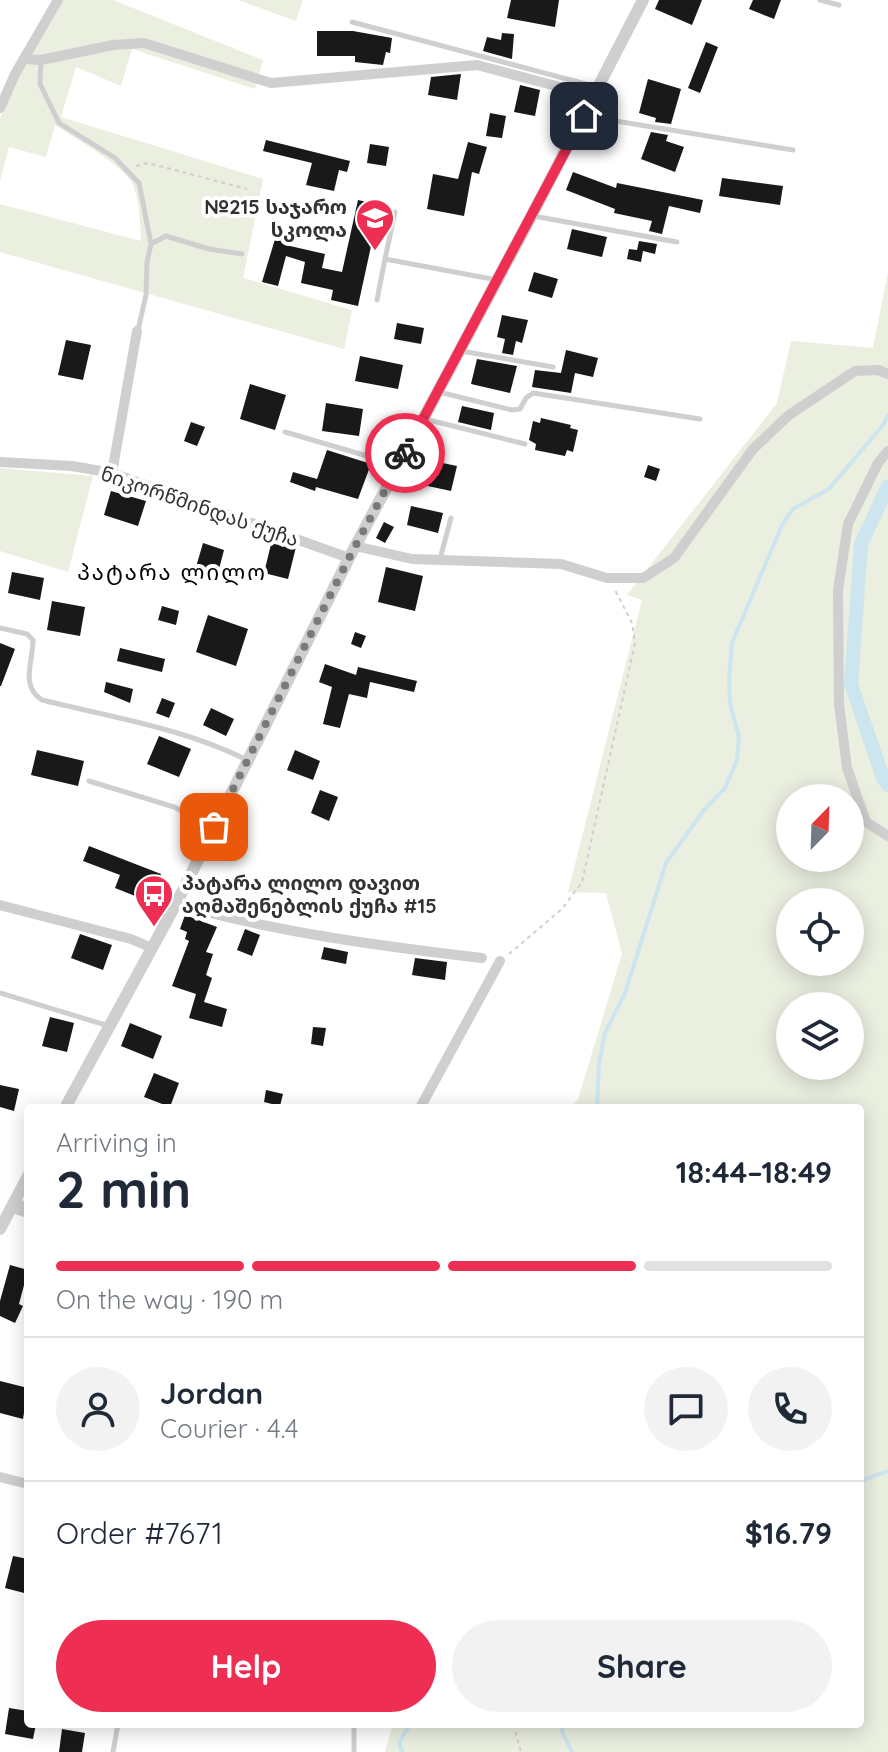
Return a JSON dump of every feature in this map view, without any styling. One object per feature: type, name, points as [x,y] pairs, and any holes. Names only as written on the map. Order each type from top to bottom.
[{"type":"street","points":[[0,108],[58,0]]},
{"type":"street","points":[[67,1104],[176,904],[352,552],[498,281],[643,0]]},
{"type":"street","points":[[24,59],[41,60],[113,45],[144,43],[271,83],[477,65],[596,92]]},
{"type":"street","points":[[112,473],[137,331]]},
{"type":"street","points":[[607,578],[643,578],[674,558],[753,449],[789,415],[855,371],[878,370],[888,374]]},
{"type":"street","points":[[888,451],[878,463],[848,524],[838,590],[839,704],[847,768],[866,822],[888,836]]},
{"type":"street","name":"ნიკორწმინდას ქუჩა","points":[[0,462],[72,466],[112,473],[352,552],[412,559],[561,564],[607,578]]},
{"type":"street","points":[[176,904],[227,918],[361,944],[482,958]]},
{"type":"street","points":[[0,905],[131,939],[152,948]]},
{"type":"street","points":[[422,1104],[500,961]]},
{"type":"street","points":[[0,1229],[24,1183]]},
{"type":"street","points":[[13,1204],[24,1211]]},
{"type":"street","points":[[0,1477],[24,1483]]},
{"type":"lane","points":[[820,0],[839,5]]},
{"type":"lane","points":[[352,22],[596,92]]},
{"type":"lane","points":[[41,60],[40,84],[59,123],[115,158],[139,183],[151,244],[146,295],[137,331]]},
{"type":"lane","points":[[584,116],[793,150]]},
{"type":"lane","points":[[377,300],[395,212]]},
{"type":"lane","points":[[532,215],[677,242]]},
{"type":"lane","points":[[151,244],[166,236],[209,249],[242,254]]},
{"type":"lane","points":[[385,259],[498,281]]},
{"type":"lane","points":[[460,351],[553,367]]},
{"type":"lane","points":[[438,392],[512,410],[520,409],[533,393],[700,419]]},
{"type":"lane","points":[[424,419],[525,444]]},
{"type":"lane","points":[[285,432],[398,465]]},
{"type":"lane","points":[[440,560],[451,518]]},
{"type":"lane","points":[[0,628],[27,634],[33,640],[28,684],[33,694],[42,700],[186,735],[214,744],[247,761]]},
{"type":"lane","points":[[89,781],[174,807],[214,827]]},
{"type":"lane","points":[[0,993],[109,1026]]},
{"type":"lane","points":[[13,1204],[24,1205]]},
{"type":"lane","points":[[113,1752],[117,1728]]},
{"type":"lane","points":[[354,1728],[354,1752]]},
{"type":"path","points":[[129,172],[140,163],[148,163],[247,189]]},
{"type":"path","points":[[500,961],[562,909],[582,882],[635,643],[625,604],[607,578]]},
{"type":"path","points":[[514,1728],[521,1752]]},
{"type":"shaded area","points":[[63,0],[113,0],[263,60],[255,89],[132,49],[121,86],[76,67],[61,117],[263,179],[243,278],[352,310],[344,349],[0,252],[0,204],[141,241],[137,198],[128,178],[110,161],[55,125],[46,157],[9,147],[0,181],[0,119],[18,74]]},
{"type":"shaded area","points":[[238,0],[303,0],[296,21]]},
{"type":"shaded area","points":[[888,272],[888,1752],[385,1752],[392,1728],[864,1728],[864,1104],[574,1104],[622,954],[606,893],[568,892],[642,600],[627,595],[777,403],[791,341],[873,348]]},
{"type":"shaded area","points":[[0,468],[93,476],[68,572],[0,551]]},
{"type":"building","points":[[511,0],[559,0],[555,27],[507,18]]},
{"type":"building","points":[[659,0],[702,0],[692,25],[655,9]]},
{"type":"building","points":[[753,0],[781,0],[774,19],[749,9]]},
{"type":"building","points":[[317,31],[353,31],[392,38],[390,53],[386,52],[383,65],[355,62],[355,56],[317,56]]},
{"type":"building","points":[[502,33],[514,34],[512,59],[483,51],[487,37],[501,40]]},
{"type":"building","points":[[706,42],[718,47],[700,93],[688,88]]},
{"type":"building","points":[[461,74],[457,100],[428,95],[431,77]]},
{"type":"building","points":[[648,79],[681,89],[671,124],[655,122],[656,118],[639,113]]},
{"type":"building","points":[[520,85],[540,90],[535,116],[514,112]]},
{"type":"building","points":[[490,113],[506,116],[502,138],[486,136]]},
{"type":"building","points":[[651,132],[668,135],[666,141],[684,147],[675,172],[641,159]]},
{"type":"building","points":[[266,140],[350,161],[347,172],[339,170],[334,191],[306,185],[312,163],[263,151]]},
{"type":"building","points":[[468,142],[487,147],[479,174],[472,172],[464,216],[427,209],[433,174],[458,179]]},
{"type":"building","points":[[370,144],[389,147],[386,166],[367,163]]},
{"type":"building","points":[[573,172],[616,188],[617,183],[703,200],[700,213],[669,206],[662,234],[649,231],[652,221],[614,213],[615,209],[566,190]]},
{"type":"building","points":[[722,178],[783,186],[780,205],[719,196]]},
{"type":"building","points":[[358,200],[380,205],[358,306],[331,300],[333,290],[301,283],[305,262],[286,256],[278,286],[262,282],[276,236],[292,241],[290,246],[325,254],[322,268],[342,272]]},
{"type":"building","points":[[572,229],[607,237],[602,257],[567,249]]},
{"type":"building","points":[[639,241],[657,244],[655,254],[643,251],[641,262],[627,259],[629,249],[637,250]]},
{"type":"building","points":[[534,272],[558,279],[552,298],[528,291]]},
{"type":"building","points":[[502,315],[528,320],[522,343],[516,341],[513,355],[502,353],[505,339],[497,337]]},
{"type":"building","points":[[397,323],[424,328],[421,344],[394,339]]},
{"type":"building","points":[[66,340],[91,345],[83,380],[58,375]]},
{"type":"building","points":[[566,350],[598,358],[593,377],[575,373],[571,393],[532,387],[535,370],[561,373]]},
{"type":"building","points":[[360,356],[403,365],[398,389],[355,381]]},
{"type":"building","points":[[477,359],[517,366],[510,393],[471,384]]},
{"type":"building","points":[[250,384],[286,395],[275,430],[240,419]]},
{"type":"building","points":[[326,403],[363,409],[359,436],[322,431]]},
{"type":"building","points":[[462,406],[494,413],[491,430],[458,422]]},
{"type":"building","points":[[541,418],[571,425],[570,428],[578,430],[573,452],[567,450],[565,456],[535,450],[536,444],[529,440],[533,421],[540,423]]},
{"type":"building","points":[[191,422],[205,427],[197,446],[184,441]]},
{"type":"building","points":[[327,450],[371,464],[358,499],[316,487],[315,491],[290,482],[293,472],[317,479]]},
{"type":"building","points":[[428,460],[457,466],[451,491],[423,485]]},
{"type":"building","points":[[648,465],[660,469],[656,481],[644,477]]},
{"type":"building","points":[[111,491],[146,501],[138,526],[104,515]]},
{"type":"building","points":[[411,506],[443,513],[438,533],[407,525]]},
{"type":"building","points":[[384,522],[394,527],[385,543],[376,538]]},
{"type":"building","points":[[272,540],[296,547],[288,579],[264,573]]},
{"type":"building","points":[[203,543],[224,550],[218,573],[196,567]]},
{"type":"building","points":[[386,567],[423,576],[415,611],[378,602]]},
{"type":"building","points":[[12,572],[44,578],[40,600],[8,593]]},
{"type":"building","points":[[52,601],[85,607],[80,636],[47,630]]},
{"type":"building","points":[[162,606],[179,611],[176,625],[158,620]]},
{"type":"building","points":[[208,615],[248,629],[236,666],[196,652]]},
{"type":"building","points":[[355,632],[366,636],[361,648],[351,644]]},
{"type":"building","points":[[0,643],[15,649],[1,686],[0,686]]},
{"type":"building","points":[[120,648],[165,659],[162,672],[117,661]]},
{"type":"building","points":[[325,664],[356,675],[358,667],[417,681],[414,692],[370,682],[367,698],[349,694],[340,728],[323,724],[332,687],[319,682]]},
{"type":"building","points":[[106,682],[133,689],[130,703],[104,692]]},
{"type":"building","points":[[162,698],[175,703],[169,718],[156,713]]},
{"type":"building","points":[[211,708],[234,719],[226,736],[203,725]]},
{"type":"building","points":[[159,736],[191,749],[179,777],[147,764]]},
{"type":"building","points":[[37,750],[84,761],[78,786],[31,775]]},
{"type":"building","points":[[295,750],[320,761],[313,780],[287,770]]},
{"type":"building","points":[[320,790],[338,797],[329,821],[311,813]]},
{"type":"building","points":[[89,846],[161,874],[150,902],[115,888],[120,875],[83,861]]},
{"type":"building","points":[[185,915],[217,927],[206,952],[213,954],[206,975],[212,978],[204,1002],[227,1009],[222,1027],[189,1018],[196,994],[172,986],[189,941],[185,939],[187,932],[180,929]]},
{"type":"building","points":[[245,929],[260,935],[252,956],[237,950]]},
{"type":"building","points":[[80,934],[112,945],[103,970],[71,958]]},
{"type":"building","points":[[324,947],[348,952],[346,964],[321,959]]},
{"type":"building","points":[[415,958],[447,962],[445,980],[412,975]]},
{"type":"building","points":[[50,1017],[74,1023],[67,1052],[42,1046]]},
{"type":"building","points":[[130,1023],[162,1036],[153,1059],[121,1046]]},
{"type":"building","points":[[313,1027],[326,1028],[323,1046],[311,1044]]},
{"type":"building","points":[[154,1073],[179,1083],[171,1104],[144,1097]]},
{"type":"building","points":[[0,1085],[19,1089],[14,1111],[0,1107]]},
{"type":"building","points":[[266,1090],[283,1094],[280,1104],[264,1102]]},
{"type":"building","points":[[10,1265],[24,1269],[19,1304],[23,1306],[15,1323],[0,1316],[0,1301]]},
{"type":"building","points":[[0,1381],[24,1387],[23,1419],[0,1413]]},
{"type":"building","points":[[13,1556],[24,1558],[24,1593],[5,1588]]},
{"type":"building","points":[[9,1708],[24,1710],[24,1728],[35,1728],[33,1739],[5,1734]]},
{"type":"building","points":[[62,1729],[85,1733],[82,1752],[59,1752]]},
{"type":"waterway","points":[[597,1104],[599,1063],[605,1033],[625,993],[666,863],[704,810],[725,788],[737,760],[739,737],[730,703],[732,643],[782,525],[793,509],[829,489],[888,415]]},
{"type":"waterway","points":[[888,486],[861,544],[851,684],[888,785]]},
{"type":"waterway","points":[[864,1480],[888,1471]]},
{"type":"waterway","points":[[402,1752],[399,1743],[408,1728]]},
{"type":"waterway","points":[[562,1728],[572,1752]]},
{"type":"way so far","points":[[214,827],[405,453]]},
{"type":"place","name":"№215 საჯარო სკოლა","points":[[375,252]]},
{"type":"place","name":"პატარა ლილო დავით აღმაშენებლის ქუჩა #15","points":[[154,928]]},
{"type":"district","name":"პატარა ლილო","points":[[172,572]]},
{"type":"route","points":[[405,453],[584,116]]}]
